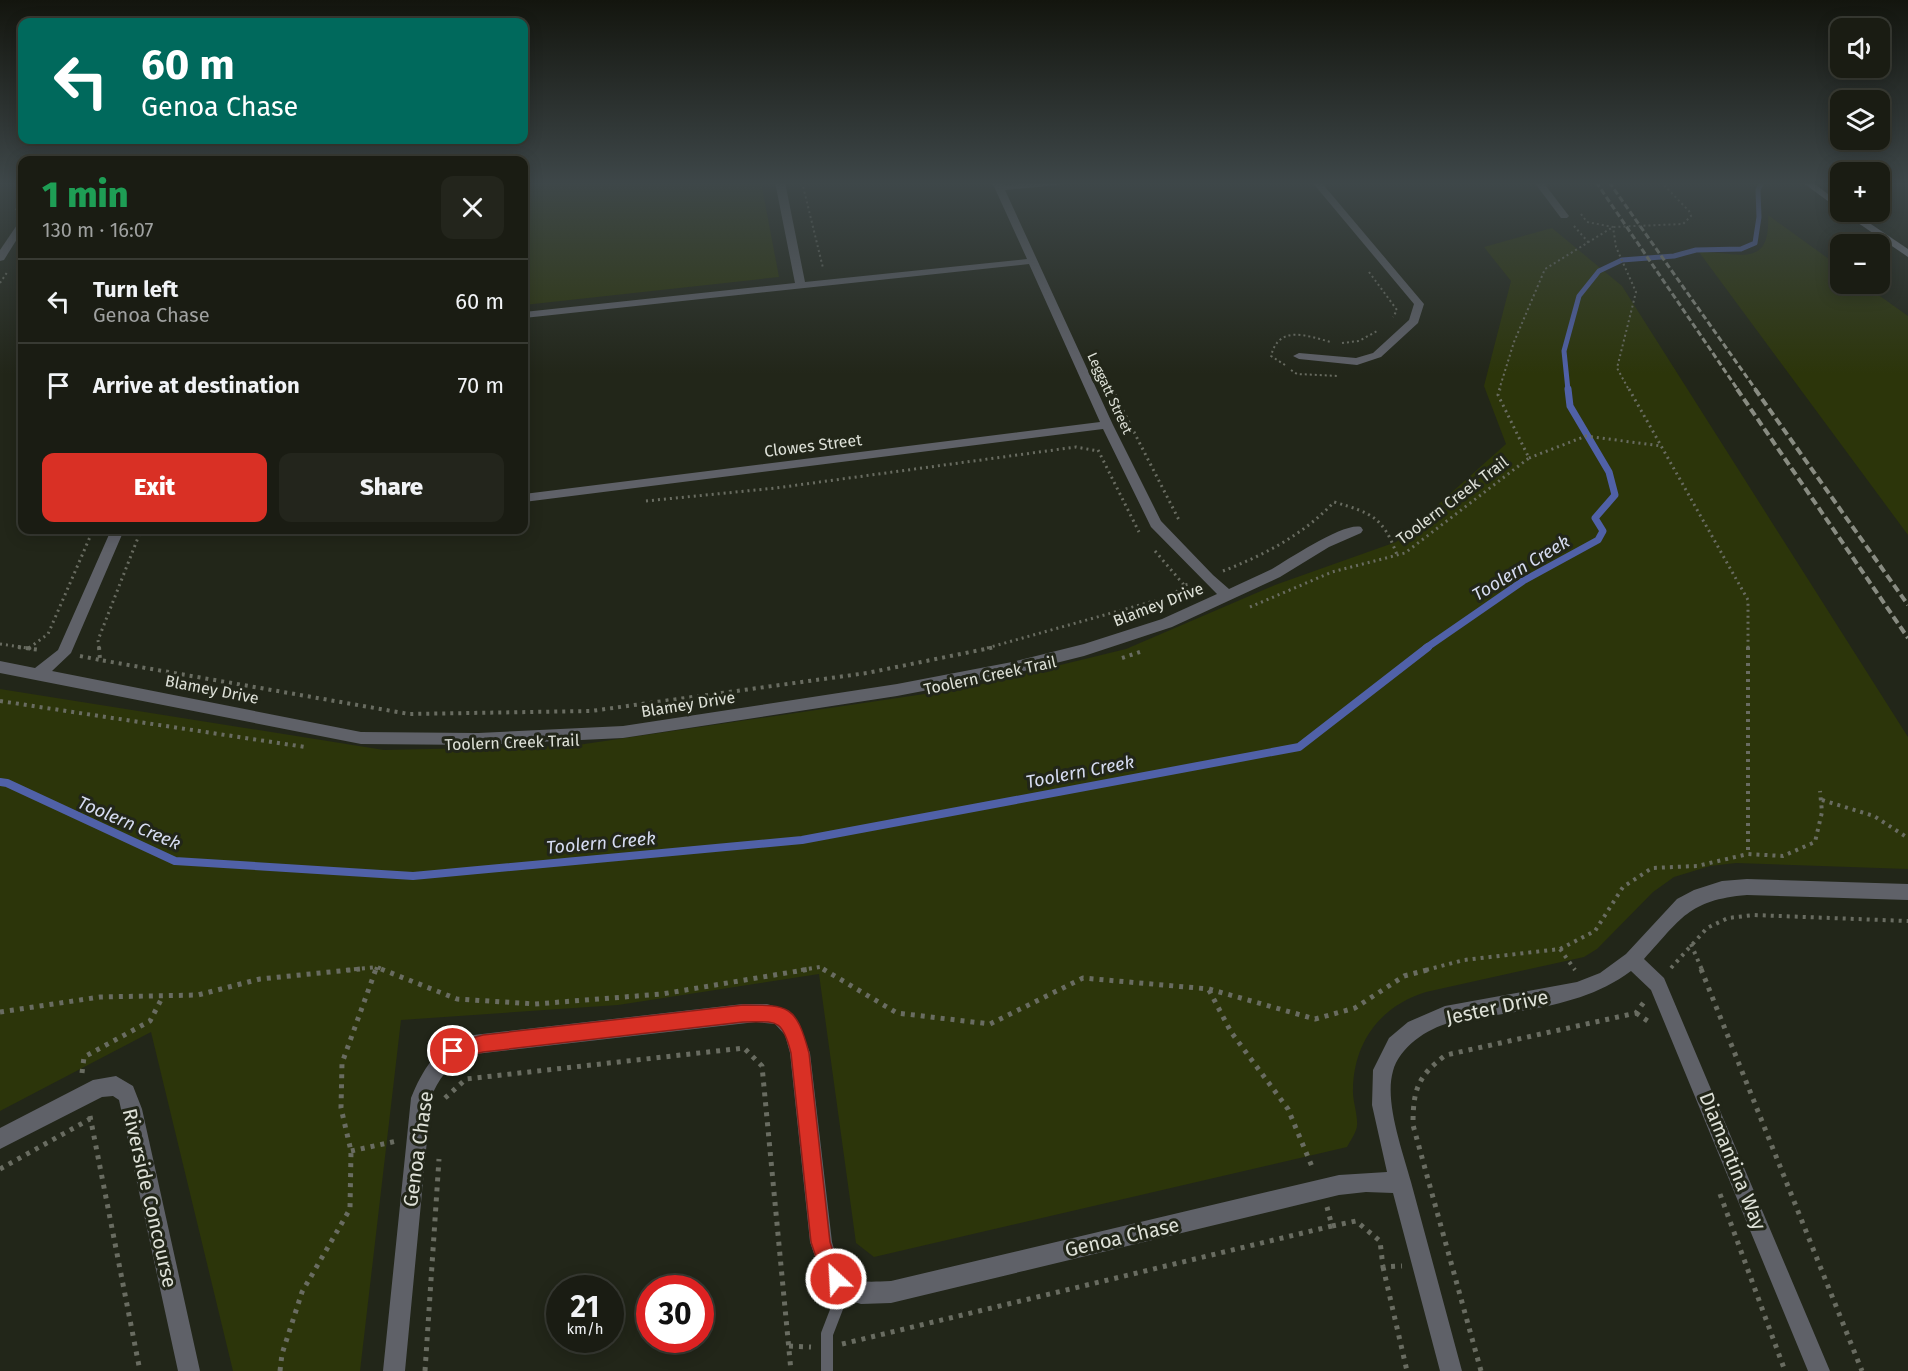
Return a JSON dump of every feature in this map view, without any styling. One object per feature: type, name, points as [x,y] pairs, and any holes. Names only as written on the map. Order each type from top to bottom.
[{"type":"street","points":[[793,246],[800,284]]},
{"type":"street","name":"Leggatt Street","points":[[1025,246],[1107,425],[1156,524],[1208,579],[1227,595]]},
{"type":"street","points":[[1299,356],[1357,362],[1377,355],[1414,321],[1419,304],[1370,246]]},
{"type":"street","points":[[528,315],[1032,261]]},
{"type":"street","name":"Clowes Street","points":[[528,497],[1107,425]]},
{"type":"street","name":"Blamey Drive","points":[[0,667],[361,738],[478,739],[623,732],[897,690],[1012,668],[1084,650],[1167,623],[1275,573],[1324,544],[1356,530]]},
{"type":"street","points":[[38,674],[64,653],[115,534]]},
{"type":"street","name":"Jester Drive","points":[[1451,1371],[1382,1105],[1383,1070],[1396,1045],[1415,1029],[1445,1016],[1577,991],[1606,979],[1632,960],[1683,905],[1700,896],[1722,889],[1747,887],[1908,892]]},
{"type":"street","name":"Diamantina Way","points":[[1632,960],[1658,984],[1819,1371]]},
{"type":"street","name":"Genoa Chase","points":[[394,1371],[421,1098],[428,1078],[439,1062],[465,1046],[743,1013],[778,1014],[786,1020],[800,1053],[821,1242],[828,1268],[844,1290],[862,1294],[891,1292],[1322,1189],[1366,1182],[1401,1183]]},
{"type":"street","name":"Riverside Concourse","points":[[0,1138],[100,1087],[116,1086],[126,1093],[132,1109],[189,1371]]},
{"type":"lane","points":[[827,1371],[827,1334],[844,1290]]},
{"type":"path","points":[[816,246],[821,268],[832,269]]},
{"type":"path","name":"Toolern Creek Trail","points":[[1248,608],[1332,572],[1405,553],[1528,458],[1498,395],[1514,342],[1545,269],[1584,246]]},
{"type":"path","points":[[1616,246],[1636,292],[1617,368],[1748,600],[1748,854]]},
{"type":"path","points":[[1369,272],[1397,310],[1390,324]]},
{"type":"path","points":[[1344,375],[1333,377],[1297,374],[1271,356],[1272,345],[1279,337],[1295,335],[1340,344],[1359,341],[1379,329]]},
{"type":"path","points":[[1106,376],[1162,491],[1184,529]]},
{"type":"path","points":[[1528,458],[1586,436],[1661,446]]},
{"type":"path","points":[[638,502],[776,488],[1076,447],[1098,451]]},
{"type":"path","points":[[28,649],[48,634],[91,534]]},
{"type":"path","points":[[139,534],[98,640],[100,660],[409,714],[591,711],[867,673],[1008,644],[1083,624],[1172,596],[1184,585],[1208,579],[1223,571],[1215,563]]},
{"type":"path","points":[[1120,658],[1142,651]]},
{"type":"path","points":[[0,701],[307,748]]},
{"type":"path","points":[[0,1012],[100,997],[198,995],[260,979],[376,967],[457,999],[535,1004],[662,994],[820,967],[897,1013],[990,1024],[1083,978],[1209,989],[1315,1019],[1355,1008],[1404,976],[1464,960],[1560,949],[1595,931],[1623,887],[1652,868],[1697,866],[1748,854],[1783,856],[1815,842],[1822,812],[1820,791]]},
{"type":"path","points":[[1822,800],[1874,816],[1908,838]]},
{"type":"path","points":[[1481,1371],[1413,1125],[1412,1097],[1427,1068],[1446,1055],[1636,1013],[1691,944],[1707,928],[1728,918],[1754,915],[1908,921]]},
{"type":"path","points":[[1691,944],[1862,1371]]},
{"type":"path","points":[[1560,949],[1586,987]]},
{"type":"path","points":[[280,1371],[282,1354],[302,1292],[350,1209],[351,1151],[341,1108],[342,1063],[376,967]]},
{"type":"path","points":[[1209,989],[1231,1032],[1288,1109],[1322,1189],[1332,1227]]},
{"type":"path","points":[[140,1371],[82,1072],[84,1057],[150,1022],[163,996]]},
{"type":"path","points":[[1636,1013],[1659,1029]]},
{"type":"path","points":[[444,1100],[466,1079],[744,1048],[762,1066],[791,1371]]},
{"type":"path","points":[[0,1169],[90,1119]]},
{"type":"path","points":[[351,1151],[416,1136]]},
{"type":"path","points":[[425,1371],[440,1147]]},
{"type":"path","points":[[1716,1183],[1785,1371]]},
{"type":"path","points":[[789,1346],[826,1348],[1356,1221],[1380,1241],[1383,1267],[1407,1371]]},
{"type":"path","points":[[1383,1267],[1451,1263]]},
{"type":"green space","points":[[528,246],[773,246],[779,277],[528,305]]},
{"type":"green space","points":[[1574,246],[1622,286],[1908,737],[1908,869],[1736,863],[1710,866],[1674,877],[1653,892],[1597,949],[1584,957],[1426,992],[1410,998],[1383,1016],[1373,1028],[1358,1056],[1353,1089],[1357,1126],[1347,1147],[874,1257],[856,1243],[819,974],[618,1005],[401,1020],[360,1371],[233,1371],[151,1032],[0,1111],[0,689],[384,750],[571,746],[965,688],[1126,649],[1275,585],[1396,542],[1506,444],[1484,386],[1511,281],[1484,247]]},
{"type":"green space","points":[[1762,246],[1811,246],[1830,260],[1830,294],[1877,294],[1908,316],[1908,535],[1699,252],[1748,254],[1757,251]]},
{"type":"waterway","name":"Toolern Creek","points":[[1568,390],[1564,351],[1579,296],[1599,271],[1622,260],[1674,256],[1696,250],[1741,249],[1748,246]]},
{"type":"waterway","name":"Toolern Creek","points":[[1426,648],[1523,581],[1598,540],[1603,531],[1595,518],[1615,495],[1609,472],[1570,406],[1568,389]]},
{"type":"waterway","name":"Toolern Creek","points":[[0,782],[7,783],[175,861],[413,876],[802,840],[1299,747],[1428,647]]},
{"type":"railway","points":[[1640,246],[1738,390]]},
{"type":"railway","points":[[1654,246],[1756,390]]},
{"type":"railway","points":[[1737,389],[1908,638]]},
{"type":"railway","points":[[1755,389],[1908,605]]},
{"type":"route","points":[[453,1051],[483,1043],[743,1013],[778,1014],[786,1020],[800,1053],[821,1242],[828,1268],[836,1279]]}]
